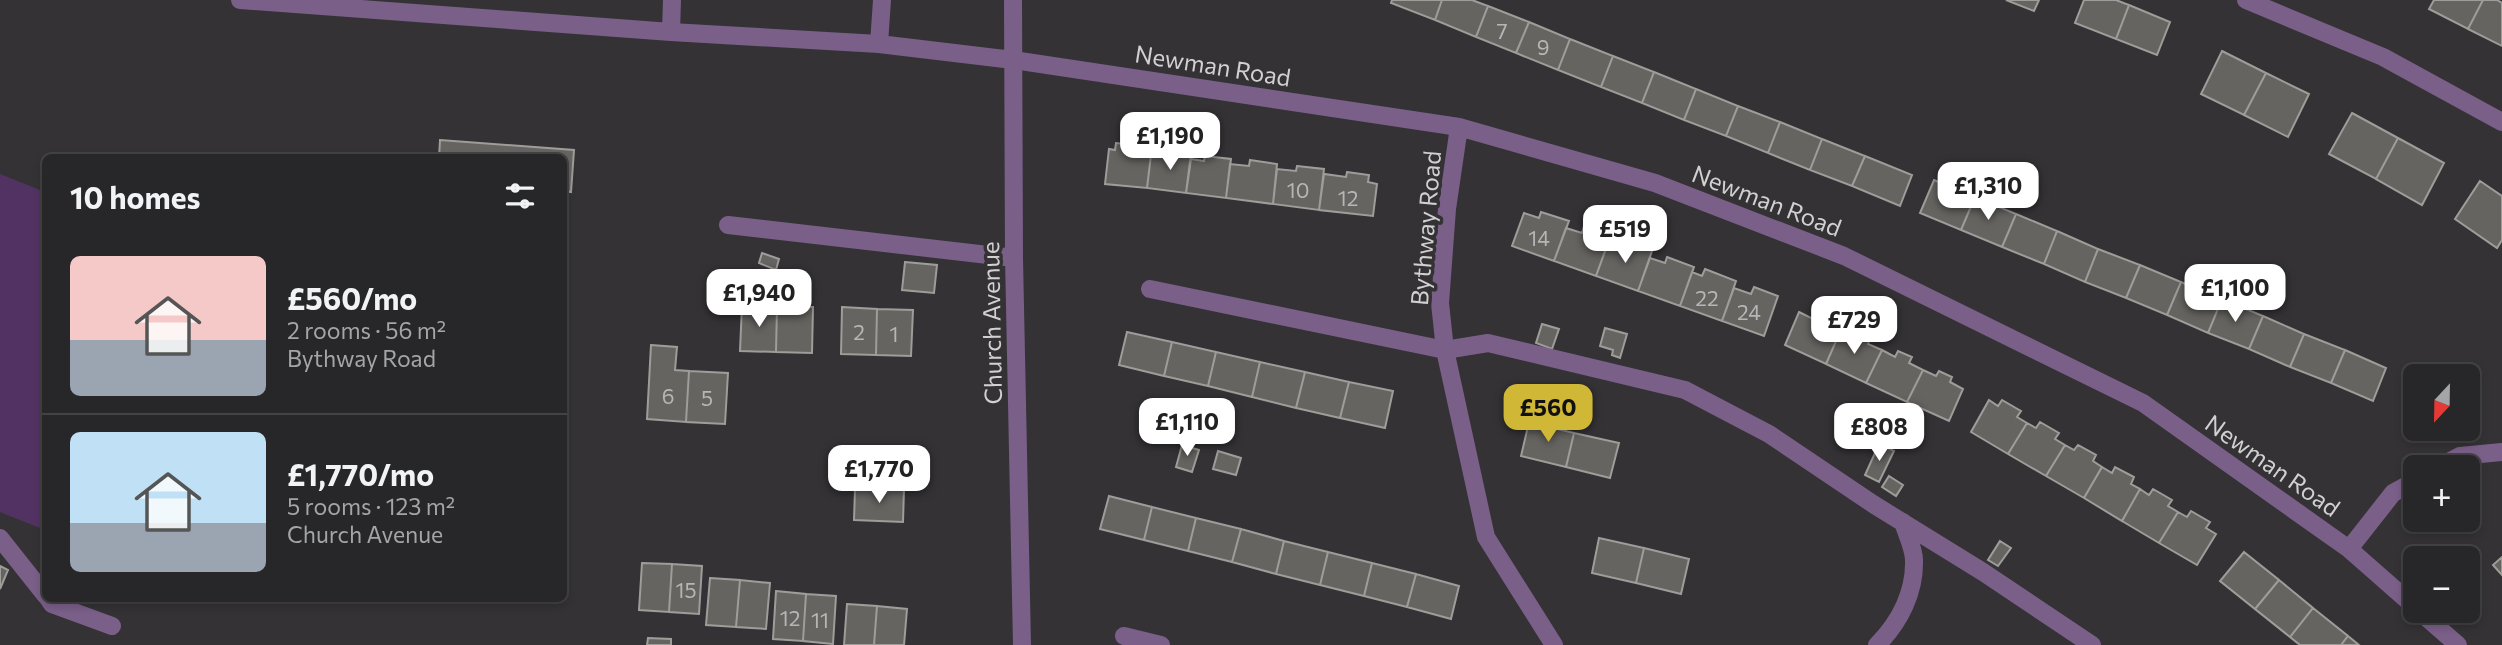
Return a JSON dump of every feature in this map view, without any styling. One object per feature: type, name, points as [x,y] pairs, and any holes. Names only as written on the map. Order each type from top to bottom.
[{"type":"street","name":"Newman Road","points":[[240,0],[671,32],[879,44],[1013,60],[1459,127],[1655,183],[1844,256],[2143,403],[2348,549],[2403,597]]},
{"type":"street","points":[[671,32],[672,0]]},
{"type":"street","points":[[879,44],[882,0]]},
{"type":"street","name":"Church Avenue","points":[[1013,0],[1014,258],[1021,645]]},
{"type":"street","points":[[2246,0],[2383,57],[2502,122]]},
{"type":"street","name":"Bythway Road","points":[[1459,127],[1447,209],[1440,303],[1445,350],[1486,537],[1554,645]]},
{"type":"street","points":[[728,225],[1014,258]]},
{"type":"street","points":[[1150,289],[1445,350],[1488,344],[1685,390],[1769,434],[2092,645]]},
{"type":"street","points":[[2470,455],[2502,452]]},
{"type":"street","points":[[2348,549],[2393,493],[2403,488]]},
{"type":"street","points":[[1877,645],[1886,636],[1909,600],[1914,558],[1903,522]]},
{"type":"street","points":[[0,538],[42,591]]},
{"type":"street","points":[[51,602],[112,626]]},
{"type":"street","name":"Newman Road","points":[[2433,623],[2458,645]]},
{"type":"street","points":[[1124,636],[1161,645]]},
{"type":"shaded area","points":[[0,174],[42,191],[42,529],[0,512]]},
{"type":"building","points":[[1392,0],[1442,0],[1435,20],[1391,3]]},
{"type":"building","points":[[1442,0],[1472,0],[1488,6],[1476,37],[1435,20]]},
{"type":"building","points":[[2006,0],[2039,0],[2034,11]]},
{"type":"building","points":[[2084,0],[2116,0],[2129,5],[2116,39],[2075,23]]},
{"type":"building","points":[[2434,0],[2483,0],[2468,29],[2429,9]]},
{"type":"building","points":[[2483,0],[2497,0],[2502,3],[2502,46],[2468,29]]},
{"type":"building","points":[[2129,5],[2170,22],[2157,55],[2116,39]]},
{"type":"building","points":[[1488,6],[1529,22],[1516,53],[1476,37]]},
{"type":"building","points":[[1529,22],[1570,39],[1558,70],[1516,53]]},
{"type":"building","points":[[1570,39],[1613,56],[1601,87],[1558,70]]},
{"type":"building","points":[[2222,51],[2266,73],[2244,115],[2201,94]]},
{"type":"building","points":[[1613,56],[1654,72],[1642,103],[1601,87]]},
{"type":"building","points":[[1654,72],[1696,89],[1684,120],[1642,103]]},
{"type":"building","points":[[2266,73],[2309,94],[2288,137],[2244,115]]},
{"type":"building","points":[[1696,89],[1738,106],[1726,136],[1684,120]]},
{"type":"building","points":[[1738,106],[1780,122],[1768,153],[1726,136]]},
{"type":"building","points":[[2352,113],[2398,138],[2376,179],[2329,154]]},
{"type":"building","points":[[1780,122],[1822,139],[1810,170],[1768,153]]},
{"type":"building","points":[[2398,138],[2444,163],[2422,205],[2376,179]]},
{"type":"building","points":[[1822,139],[1865,156],[1852,186],[1810,170]]},
{"type":"building","points":[[440,140],[574,150],[571,192],[567,191],[567,154],[439,154]]},
{"type":"building","points":[[1116,143],[1140,146],[1139,153],[1151,155],[1147,188],[1105,184],[1109,149],[1115,150]]},
{"type":"building","points":[[1165,151],[1191,154],[1186,193],[1147,188],[1151,155],[1164,157]]},
{"type":"building","points":[[1205,156],[1231,159],[1226,198],[1186,193],[1191,159],[1204,161]]},
{"type":"building","points":[[1865,156],[1912,175],[1900,206],[1852,186]]},
{"type":"building","points":[[1250,160],[1277,164],[1273,204],[1226,198],[1230,164],[1249,166]]},
{"type":"building","points":[[1297,166],[1324,169],[1319,210],[1273,204],[1277,169],[1296,171]]},
{"type":"building","points":[[1347,172],[1369,175],[1368,182],[1377,184],[1373,216],[1319,210],[1324,174],[1346,177]]},
{"type":"building","points":[[1934,180],[1975,197],[1961,230],[1920,213]]},
{"type":"building","points":[[2480,181],[2502,196],[2502,240],[2497,248],[2455,219]]},
{"type":"building","points":[[1975,197],[2016,214],[2002,247],[1961,230]]},
{"type":"building","points":[[1541,212],[1569,221],[1554,261],[1512,246],[1524,213],[1539,218]]},
{"type":"building","points":[[2016,214],[2057,231],[2044,264],[2002,247]]},
{"type":"building","points":[[1584,226],[1611,235],[1596,276],[1554,261],[1566,228],[1582,233]]},
{"type":"building","points":[[2057,231],[2098,249],[2085,282],[2044,264]]},
{"type":"building","points":[[1623,241],[1652,251],[1638,291],[1596,276],[1608,243],[1621,247]]},
{"type":"building","points":[[2098,249],[2140,265],[2126,298],[2085,282]]},
{"type":"building","points":[[762,253],[779,259],[776,270],[759,263]]},
{"type":"building","points":[[1667,257],[1694,267],[1680,306],[1638,291],[1650,258],[1665,263]]},
{"type":"building","points":[[905,262],[937,265],[934,293],[902,290]]},
{"type":"building","points":[[2140,265],[2181,282],[2167,315],[2126,298]]},
{"type":"building","points":[[1705,269],[1736,281],[1722,321],[1680,306],[1692,272],[1702,276]]},
{"type":"building","points":[[2181,282],[2222,299],[2208,333],[2167,315]]},
{"type":"building","points":[[1754,287],[1778,296],[1764,336],[1722,321],[1734,288],[1751,294]]},
{"type":"building","points":[[2222,299],[2263,316],[2249,349],[2208,333]]},
{"type":"building","points":[[742,305],[777,306],[776,352],[740,351]]},
{"type":"building","points":[[777,306],[813,307],[812,353],[776,352]]},
{"type":"building","points":[[842,307],[877,309],[876,355],[841,354]]},
{"type":"building","points":[[877,309],[913,310],[911,356],[876,355]]},
{"type":"building","points":[[1799,312],[1813,319],[1816,313],[1830,319],[1827,325],[1840,332],[1826,364],[1785,345]]},
{"type":"building","points":[[2263,316],[2304,334],[2290,367],[2249,349]]},
{"type":"building","points":[[1542,324],[1559,329],[1552,349],[1536,343]]},
{"type":"building","points":[[1605,328],[1627,334],[1620,358],[1612,355],[1613,350],[1600,346]]},
{"type":"building","points":[[1127,332],[1172,342],[1164,376],[1119,365]]},
{"type":"building","points":[[1840,332],[1854,338],[1857,332],[1870,338],[1868,344],[1882,350],[1866,383],[1826,364]]},
{"type":"building","points":[[2304,334],[2345,350],[2331,383],[2290,367]]},
{"type":"building","points":[[1172,342],[1216,352],[1208,386],[1164,376]]},
{"type":"building","points":[[651,345],[677,347],[675,370],[689,371],[686,422],[647,419]]},
{"type":"building","points":[[1882,350],[1895,357],[1898,351],[1912,357],[1909,363],[1923,370],[1907,402],[1866,383]]},
{"type":"building","points":[[2345,350],[2386,368],[2373,401],[2331,383]]},
{"type":"building","points":[[1216,352],[1260,362],[1252,397],[1208,386]]},
{"type":"building","points":[[1260,362],[1305,372],[1296,408],[1252,397]]},
{"type":"building","points":[[1923,370],[1936,376],[1939,371],[1952,377],[1950,382],[1963,389],[1949,421],[1907,402]]},
{"type":"building","points":[[689,371],[728,373],[725,424],[686,422]]},
{"type":"building","points":[[1305,372],[1349,382],[1340,418],[1296,408]]},
{"type":"building","points":[[1349,382],[1393,391],[1385,428],[1340,418]]},
{"type":"building","points":[[1989,400],[1998,406],[2002,400],[2021,411],[2017,417],[2027,423],[2008,454],[1971,432]]},
{"type":"building","points":[[1529,422],[1574,433],[1566,467],[1521,456]]},
{"type":"building","points":[[2040,422],[2059,433],[2055,439],[2065,445],[2046,476],[2008,454],[2027,423],[2036,428]]},
{"type":"building","points":[[1574,433],[1619,443],[1610,478],[1566,467]]},
{"type":"building","points":[[1879,444],[1894,451],[1879,482],[1865,475]]},
{"type":"building","points":[[1182,445],[1199,450],[1192,472],[1176,467]]},
{"type":"building","points":[[2065,445],[2074,450],[2078,445],[2096,455],[2093,461],[2102,467],[2084,498],[2046,476]]},
{"type":"building","points":[[1218,451],[1241,458],[1236,475],[1213,469]]},
{"type":"building","points":[[856,456],[900,458],[899,489],[855,489]]},
{"type":"building","points":[[2102,467],[2112,473],[2115,467],[2134,477],[2131,484],[2140,489],[2122,521],[2084,498]]},
{"type":"building","points":[[1889,476],[1903,485],[1896,496],[1882,487]]},
{"type":"building","points":[[855,489],[904,489],[903,522],[854,520]]},
{"type":"building","points":[[2140,489],[2149,495],[2153,489],[2172,500],[2168,506],[2178,512],[2159,543],[2122,521]]},
{"type":"building","points":[[1109,496],[1152,507],[1144,540],[1100,529]]},
{"type":"building","points":[[1152,507],[1196,518],[1188,551],[1144,540]]},
{"type":"building","points":[[2191,511],[2210,522],[2206,528],[2216,534],[2197,565],[2159,543],[2178,512],[2187,517]]},
{"type":"building","points":[[1196,518],[1241,529],[1232,562],[1188,551]]},
{"type":"building","points":[[1241,529],[1284,541],[1276,574],[1232,562]]},
{"type":"building","points":[[1599,538],[1644,548],[1636,583],[1592,573]]},
{"type":"building","points":[[1284,541],[1328,552],[1320,585],[1276,574]]},
{"type":"building","points":[[2000,541],[2011,548],[1998,566],[1988,560]]},
{"type":"building","points":[[1644,548],[1689,559],[1681,594],[1636,583]]},
{"type":"building","points":[[1328,552],[1372,563],[1364,596],[1320,585]]},
{"type":"building","points":[[2244,552],[2279,580],[2255,609],[2220,581]]},
{"type":"building","points":[[2502,557],[2502,575],[2493,565]]},
{"type":"building","points":[[642,563],[672,564],[669,612],[639,610]]},
{"type":"building","points":[[1372,563],[1416,574],[1407,607],[1364,596]]},
{"type":"building","points":[[672,564],[702,566],[699,614],[669,612]]},
{"type":"building","points":[[0,566],[8,570],[0,589]]},
{"type":"building","points":[[1416,574],[1459,586],[1451,619],[1407,607]]},
{"type":"building","points":[[710,578],[740,580],[736,627],[706,625]]},
{"type":"building","points":[[740,580],[770,583],[766,629],[736,627]]},
{"type":"building","points":[[2279,580],[2313,608],[2290,637],[2255,609]]},
{"type":"building","points":[[776,591],[806,594],[803,641],[773,639]]},
{"type":"building","points":[[806,594],[836,596],[833,644],[803,641]]},
{"type":"building","points":[[847,604],[877,606],[874,645],[844,645]]},
{"type":"building","points":[[877,606],[907,609],[904,645],[874,645]]},
{"type":"building","points":[[2313,608],[2348,636],[2341,645],[2300,645],[2290,637]]},
{"type":"building","points":[[2348,636],[2359,645],[2341,645]]},
{"type":"building","points":[[648,638],[671,639],[671,645],[647,645]]}]
